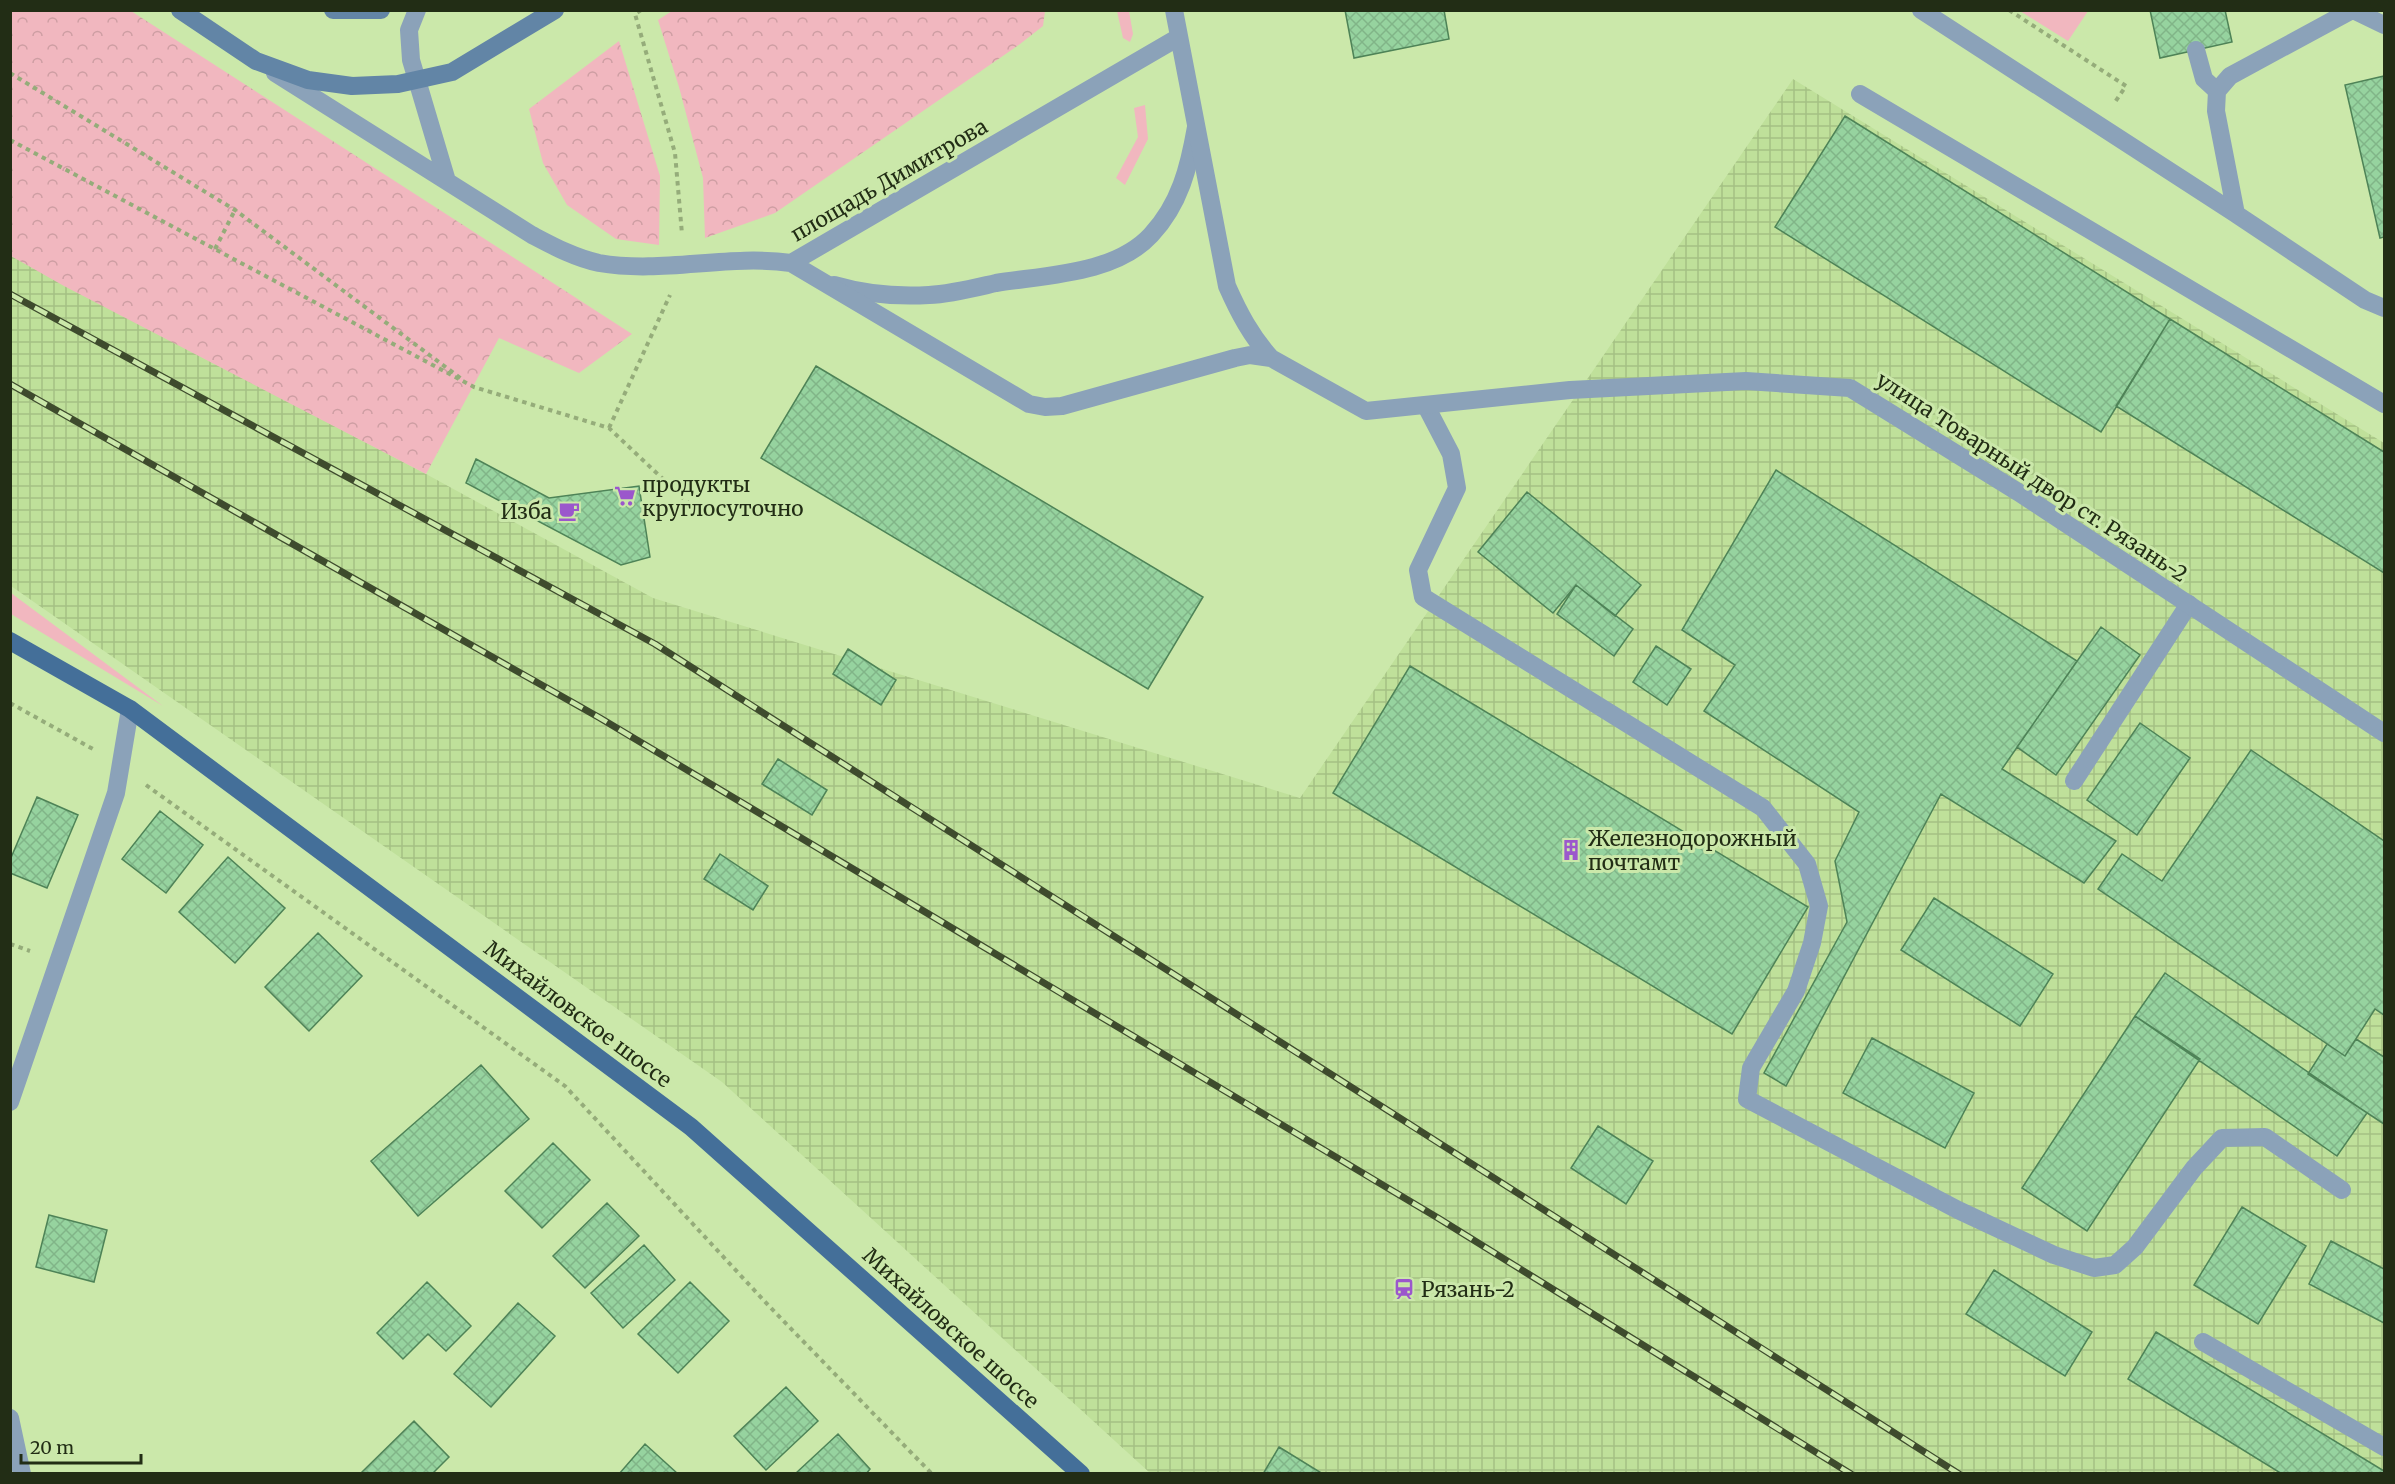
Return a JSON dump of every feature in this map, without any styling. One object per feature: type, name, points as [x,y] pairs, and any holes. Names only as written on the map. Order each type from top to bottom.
[{"type":"main road","name":"Михайловское шоссе","points":[[10,641],[130,709],[691,1127],[1081,1473]]},
{"type":"street","points":[[180,10],[256,61],[308,80],[341,84],[398,84],[452,72],[555,10]]},
{"type":"street","points":[[333,10],[381,10]]},
{"type":"street","points":[[417,10],[409,30],[411,60],[447,181]]},
{"type":"street","points":[[1174,10],[1227,286],[1244,322],[1271,358]]},
{"type":"street","points":[[1921,10],[2236,214],[2364,300],[2385,308]]},
{"type":"street","points":[[2236,214],[2216,111],[2217,91],[2229,76],[2353,10],[2385,25]]},
{"type":"street","name":"площадь Димитрова","points":[[256,61],[531,235],[564,252],[608,264],[637,266],[759,259],[791,263],[1179,37]]},
{"type":"street","points":[[2196,50],[2204,79],[2217,91]]},
{"type":"street","points":[[1860,94],[2385,404]]},
{"type":"street","points":[[829,284],[865,294],[931,295],[1096,266],[1128,254],[1150,236],[1174,206],[1189,166],[1196,125]]},
{"type":"street","points":[[791,263],[1029,404],[1045,407],[1062,406],[1235,358],[1251,356],[1271,358]]},
{"type":"street","name":"улица Товарный двор ст. Рязань-2","points":[[1271,358],[1366,411],[1570,390],[1746,381],[1850,388],[2018,492],[2385,733]]},
{"type":"street","points":[[1426,406],[1451,454],[1457,488],[1418,570],[1423,597],[1763,808],[1808,864],[1819,906],[1812,943],[1796,991],[1751,1068],[1747,1099],[1958,1210],[2054,1255],[2094,1268],[2115,1265],[2135,1247],[2194,1168],[2222,1138],[2265,1137],[2342,1190]]},
{"type":"street","points":[[2074,781],[2189,604]]},
{"type":"street","points":[[10,1102],[116,793],[130,709]]},
{"type":"street","points":[[2203,1342],[2385,1447]]},
{"type":"street","points":[[10,1418],[22,1473]]},
{"type":"path","points":[[609,428],[685,264],[675,153],[635,14],[641,10]]},
{"type":"path","points":[[2009,10],[2126,86],[2100,126]]},
{"type":"path","points":[[10,73],[235,210],[474,387]]},
{"type":"path","points":[[10,140],[474,387],[609,428],[702,516]]},
{"type":"path","points":[[215,249],[235,210]]},
{"type":"path","points":[[10,703],[99,753]]},
{"type":"path","points":[[138,779],[565,1086],[768,1305],[932,1473]]},
{"type":"shaded area","points":[[1793,79],[2384,443],[2384,1473],[1150,1473],[722,1082],[11,586],[11,256],[426,474],[653,598],[1300,798]]},
{"type":"green space","points":[[11,10],[131,11],[632,334],[579,373],[499,338],[426,474],[64,286],[11,256]]},
{"type":"green space","points":[[2088,10],[2068,41],[2020,11]]},
{"type":"green space","points":[[672,11],[1045,11],[1043,26],[1020,44],[775,213],[705,238],[703,178],[679,87],[658,20]]},
{"type":"green space","points":[[1117,11],[1129,11],[1133,34],[1130,42],[1123,38]]},
{"type":"green space","points":[[619,41],[660,176],[659,245],[616,239],[567,205],[543,163],[529,109]]},
{"type":"green space","points":[[1145,105],[1148,139],[1125,185],[1116,178],[1138,137],[1134,108]]},
{"type":"green space","points":[[11,593],[163,706],[11,614]]},
{"type":"building","points":[[1345,10],[1444,10],[1449,39],[1354,58]]},
{"type":"building","points":[[2150,10],[2225,10],[2232,42],[2160,58]]},
{"type":"building","points":[[2384,76],[2384,237],[2380,238],[2345,85]]},
{"type":"building","points":[[1845,116],[2170,319],[2101,432],[1775,227]]},
{"type":"building","points":[[2170,319],[2384,452],[2384,573],[2116,406]]},
{"type":"building","points":[[816,366],[1203,597],[1148,689],[761,458]]},
{"type":"building","points":[[476,459],[549,498],[639,486],[650,557],[621,565],[466,483]]},
{"type":"building","points":[[1776,470],[2077,661],[2002,769],[2116,841],[2084,883],[1941,794],[1786,1086],[1764,1073],[1847,922],[1835,861],[1859,812],[1704,711],[1735,665],[1682,630]]},
{"type":"building","points":[[1527,492],[1641,585],[1615,616],[1576,585],[1553,613],[1478,552]]},
{"type":"building","points":[[1576,585],[1633,629],[1614,656],[1557,614]]},
{"type":"building","points":[[2101,627],[2140,655],[2056,775],[2017,747]]},
{"type":"building","points":[[1656,646],[1691,669],[1667,705],[1633,682]]},
{"type":"building","points":[[848,649],[896,680],[881,705],[833,674]]},
{"type":"building","name":"Железнодорожный почтамт","points":[[1410,666],[1808,907],[1732,1034],[1333,793]]},
{"type":"building","points":[[2140,723],[2190,758],[2137,835],[2087,800]]},
{"type":"building","points":[[2251,750],[2384,841],[2384,1015],[2375,1009],[2345,1056],[2098,889],[2122,854],[2162,881]]},
{"type":"building","points":[[778,759],[827,790],[812,815],[762,784]]},
{"type":"building","points":[[37,797],[78,815],[47,888],[10,873],[10,860]]},
{"type":"building","points":[[160,811],[203,845],[166,893],[122,859]]},
{"type":"building","points":[[720,854],[768,886],[753,910],[704,879]]},
{"type":"building","points":[[228,857],[285,908],[235,963],[179,912]]},
{"type":"building","points":[[1934,898],[2053,974],[2020,1026],[1901,950]]},
{"type":"building","points":[[318,933],[362,976],[309,1031],[265,987]]},
{"type":"building","points":[[2165,973],[2367,1113],[2337,1156],[2135,1016]]},
{"type":"building","points":[[2135,1016],[2200,1059],[2087,1231],[2022,1188]]},
{"type":"building","points":[[1872,1038],[1974,1093],[1945,1148],[1843,1093]]},
{"type":"building","points":[[2356,1039],[2384,1057],[2384,1124],[2308,1074],[2327,1044],[2345,1056]]},
{"type":"building","points":[[481,1065],[529,1119],[418,1216],[371,1161]]},
{"type":"building","points":[[1598,1126],[1653,1161],[1626,1204],[1571,1168]]},
{"type":"building","points":[[553,1143],[590,1180],[542,1228],[505,1191]]},
{"type":"building","points":[[607,1203],[639,1236],[585,1288],[553,1256]]},
{"type":"building","points":[[2242,1207],[2306,1246],[2258,1324],[2194,1285]]},
{"type":"building","points":[[49,1215],[107,1230],[94,1282],[36,1267]]},
{"type":"building","points":[[2331,1241],[2384,1269],[2384,1323],[2309,1284]]},
{"type":"building","points":[[644,1245],[675,1280],[623,1328],[591,1293]]},
{"type":"building","points":[[1994,1270],[2092,1332],[2065,1376],[1966,1314]]},
{"type":"building","points":[[427,1282],[471,1326],[446,1351],[428,1334],[403,1359],[377,1333]]},
{"type":"building","points":[[690,1282],[729,1321],[678,1373],[638,1334]]},
{"type":"building","points":[[518,1303],[555,1336],[491,1407],[454,1374]]},
{"type":"building","points":[[2156,1332],[2384,1471],[2384,1474],[2282,1474],[2128,1379]]},
{"type":"building","points":[[786,1387],[818,1421],[766,1470],[734,1436]]},
{"type":"building","points":[[414,1421],[449,1457],[432,1474],[360,1474]]},
{"type":"building","points":[[838,1434],[870,1469],[866,1474],[795,1474]]},
{"type":"building","points":[[645,1444],[678,1474],[619,1474]]},
{"type":"building","points":[[1279,1447],[1323,1474],[1263,1474]]},
{"type":"railway","points":[[10,294],[655,644],[1959,1474]]},
{"type":"railway","points":[[10,384],[600,718],[1438,1218],[1851,1474]]},
{"type":"place","name":"продукты круглосуточно","points":[[625,496]]},
{"type":"place","name":"Изба","points":[[569,511]]},
{"type":"place","name":"Железнодорожный почтамт","points":[[1571,850]]},
{"type":"place","name":"Рязань-2","points":[[1404,1289]]}]
